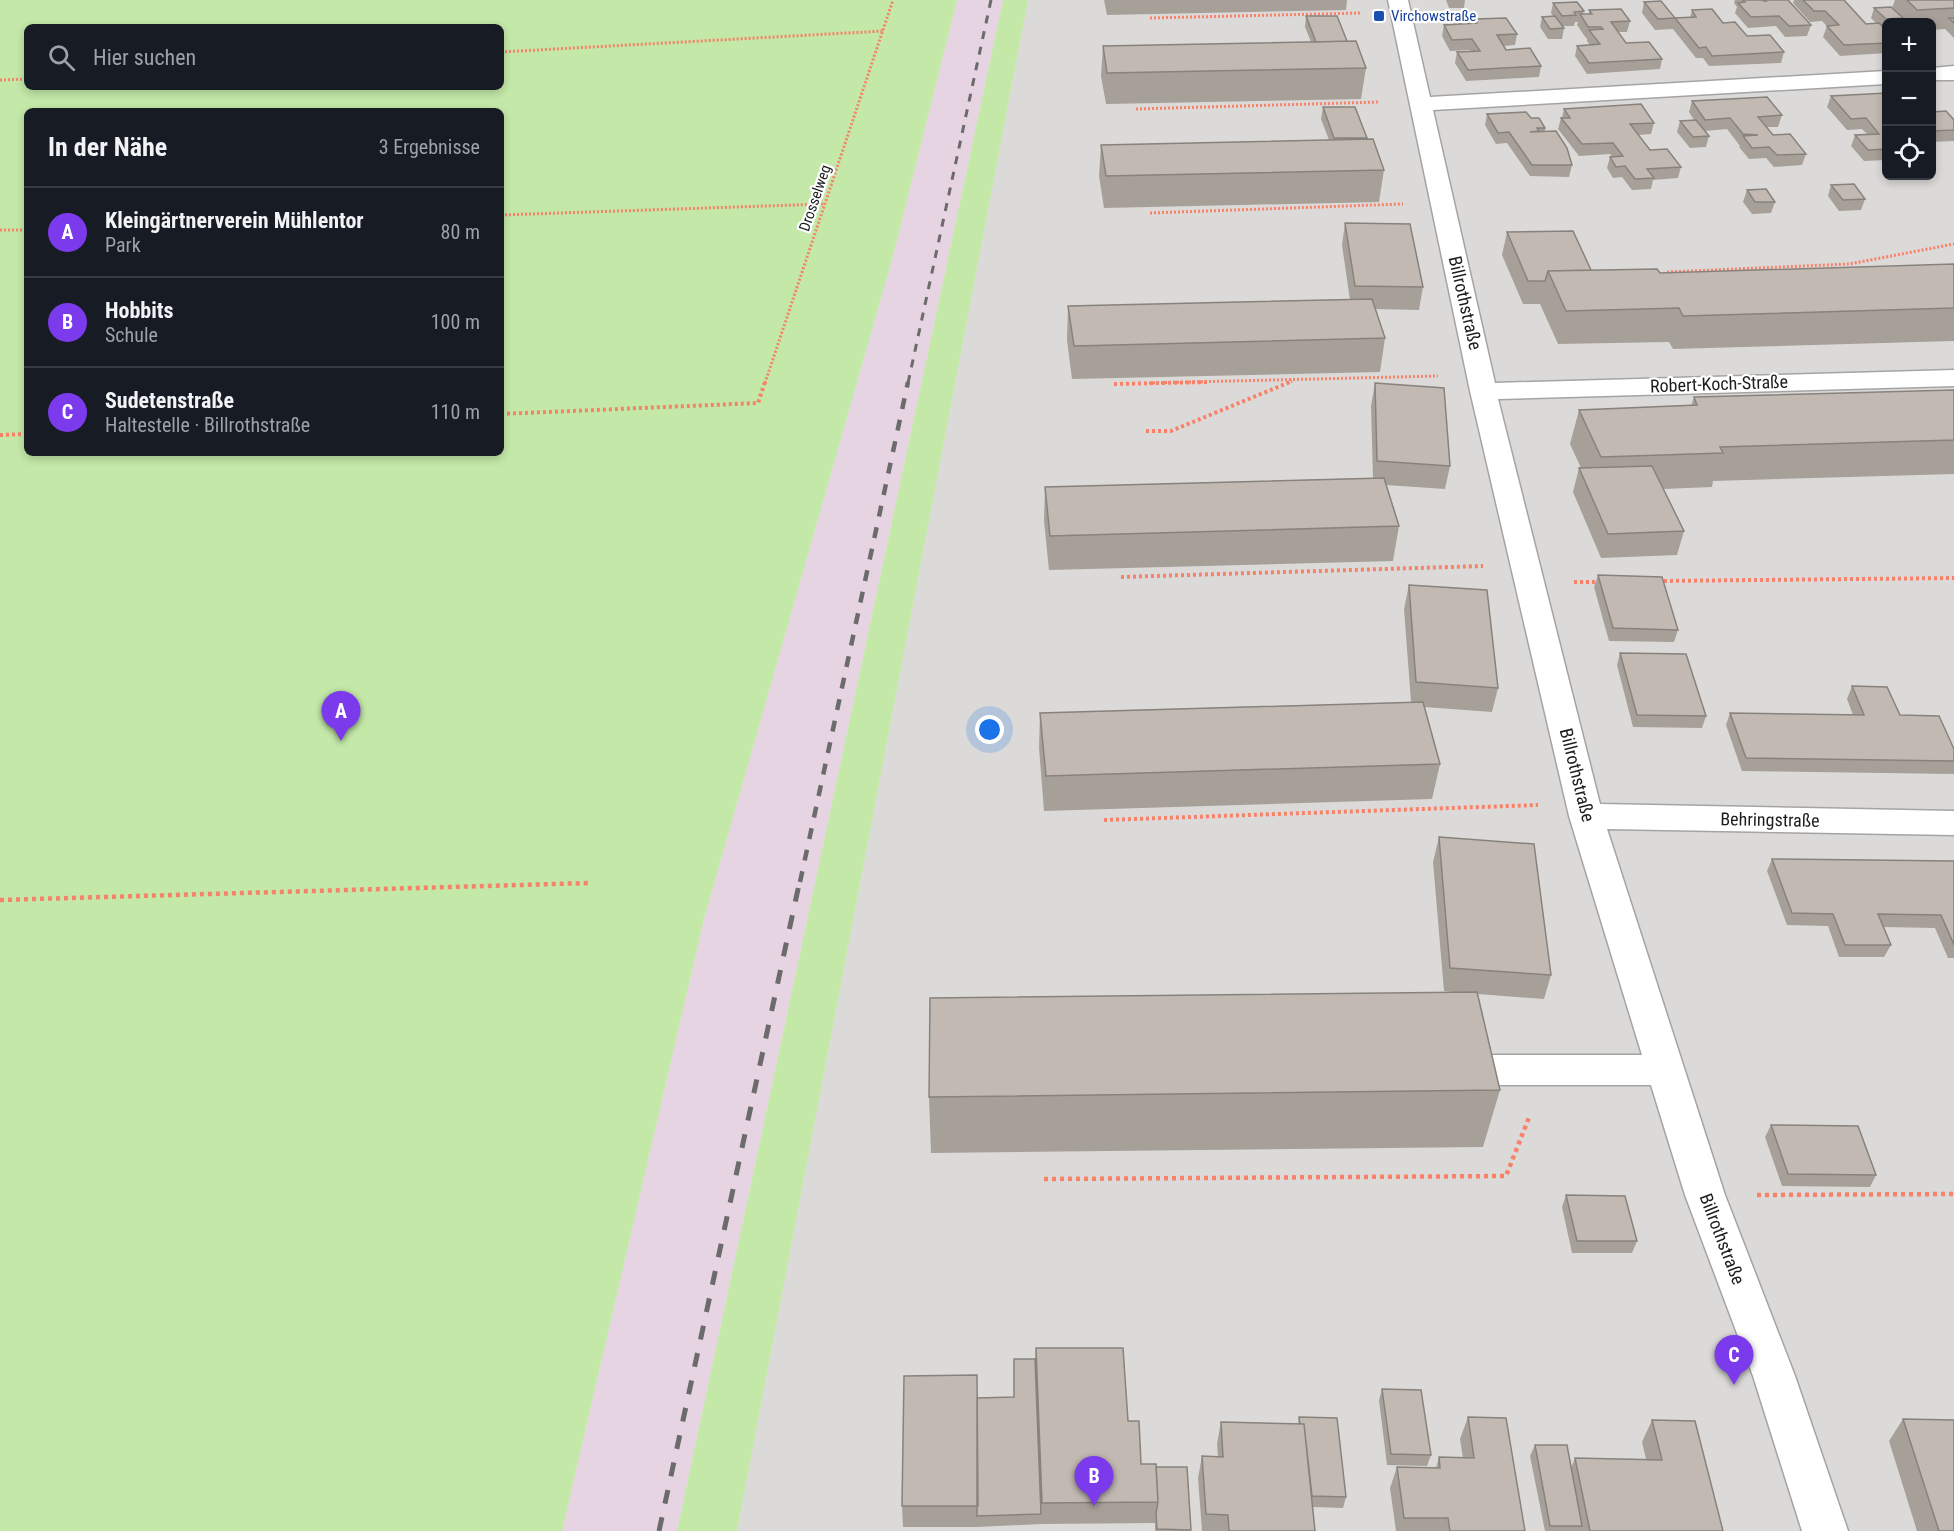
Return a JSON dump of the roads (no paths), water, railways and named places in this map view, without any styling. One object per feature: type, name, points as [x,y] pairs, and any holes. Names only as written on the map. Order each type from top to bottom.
[{"type":"street","name":"Billrothstraße","points":[[1399,6],[1482,383],[1585,810],[1664,1070],[1705,1195],[1774,1376],[1826,1531]]},
{"type":"street","points":[[1936,74],[1954,73]]},
{"type":"street","points":[[1421,102],[1882,77]]},
{"type":"street","name":"Robert-Koch-Straße","points":[[1482,383],[1954,378]]},
{"type":"street","name":"Behringstraße","points":[[1585,810],[1954,824]]},
{"type":"street","points":[[1467,1070],[1664,1070]]},
{"type":"railway","points":[[908,383],[991,0]]},
{"type":"railway","points":[[800,882],[908,382]]},
{"type":"railway","points":[[659,1531],[800,880]]},
{"type":"place","name":"Virchowstraße","points":[[1379,16]]},
{"type":"place","name":"Kleingärtnerverein Mühlentor","points":[[341,741]]},
{"type":"place","name":"Sudetenstraße","points":[[1734,1385]]},
{"type":"place","name":"Hobbits","points":[[1094,1506]]}]
